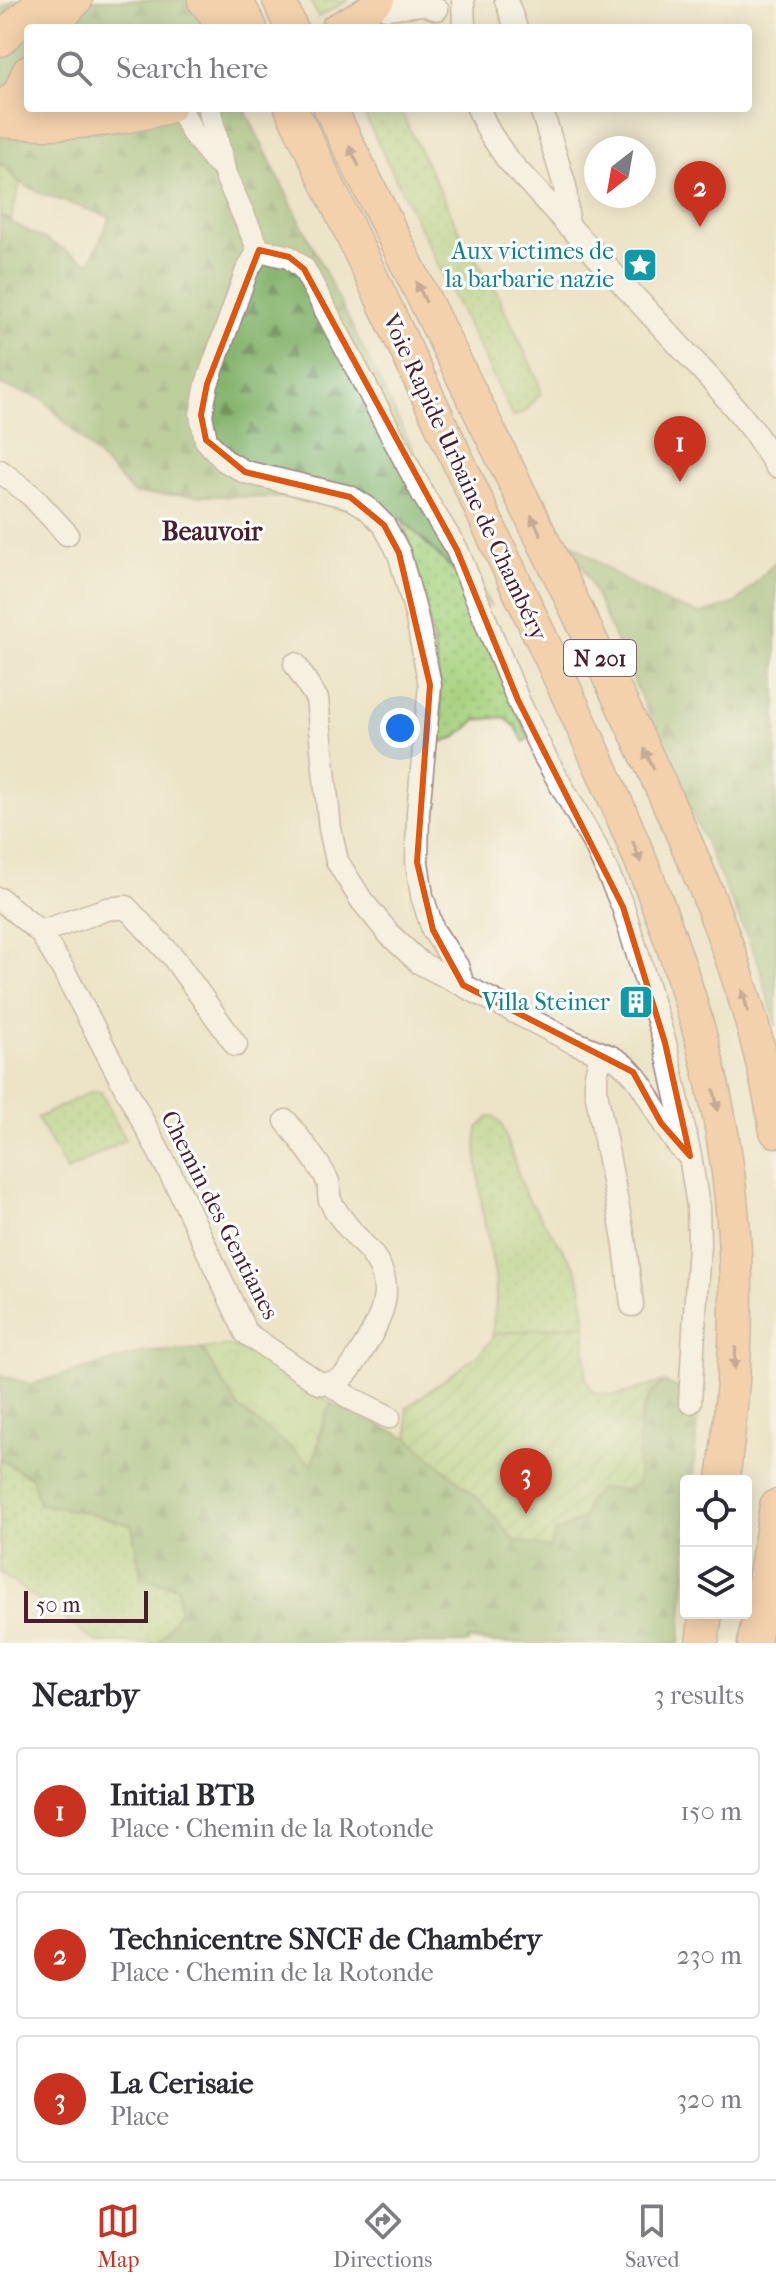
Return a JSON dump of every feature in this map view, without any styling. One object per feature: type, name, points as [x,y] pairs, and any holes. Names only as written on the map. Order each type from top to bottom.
[{"type":"highway","points":[[204,0],[223,24]]},
{"type":"highway","points":[[236,0],[249,24]]},
{"type":"highway","points":[[36,24],[57,15]]},
{"type":"highway","points":[[0,40],[24,29]]},
{"type":"highway","points":[[7,110],[24,82]]},
{"type":"highway","points":[[278,112],[344,217]]},
{"type":"highway","name":"N 201","points":[[293,112],[344,217]]},
{"type":"highway","name":"Voie Rapide Urbaine de Chambéry","points":[[332,112],[511,474],[688,846],[738,977],[759,1048],[776,1131]]},
{"type":"highway","name":"Voie Rapide Urbaine de Chambéry","points":[[344,217],[612,793],[673,945],[690,999],[716,1101],[728,1169],[734,1230],[736,1347],[724,1475]]},
{"type":"highway","points":[[754,1643],[776,1506]]},
{"type":"highway","points":[[702,1643],[705,1619]]},
{"type":"main road","points":[[343,24],[382,5]]},
{"type":"main road","points":[[7,110],[45,126],[105,122],[152,112]]},
{"type":"street","points":[[463,0],[464,24]]},
{"type":"street","points":[[506,0],[515,24]]},
{"type":"street","points":[[382,5],[423,4],[440,12]]},
{"type":"street","points":[[182,112],[192,132],[225,174]]},
{"type":"street","points":[[210,112],[225,174],[259,250]]},
{"type":"street","points":[[480,112],[507,159],[715,384],[770,436],[776,466]]},
{"type":"street","points":[[542,112],[565,186],[568,226]]},
{"type":"street","points":[[259,250],[246,273],[207,384],[201,415],[206,440],[224,460],[245,472],[350,497],[366,507],[384,525],[399,553],[416,614],[430,685],[418,812],[417,862],[422,896],[433,930],[457,966],[463,985]]},
{"type":"street","points":[[259,250],[289,257],[304,269],[425,498],[457,550],[518,700],[544,755],[597,849],[623,907],[665,1043],[698,1206],[699,1243],[690,1402]]},
{"type":"street","points":[[0,471],[32,496],[67,534]]},
{"type":"street","points":[[295,664],[317,699],[330,829],[337,861],[362,901],[390,935],[420,963],[573,1042],[623,1061],[633,1072],[661,1123],[677,1145],[690,1156]]},
{"type":"street","name":"Chemin des Gentianes","points":[[0,899],[40,932],[64,971],[180,1192],[246,1333],[319,1383],[330,1384],[350,1398],[389,1417]]},
{"type":"street","points":[[40,932],[107,909],[126,907],[173,957],[236,1045]]},
{"type":"street","points":[[601,1053],[596,1091],[625,1245],[632,1305]]},
{"type":"street","points":[[286,1121],[328,1181],[330,1200],[382,1271],[386,1296],[381,1319],[350,1371],[342,1380],[330,1384]]},
{"type":"highlighted area","points":[[259,250],[289,257],[304,269],[457,550],[518,700],[623,907],[665,1043],[690,1156],[661,1123],[633,1072],[463,985],[433,930],[417,862],[430,685],[399,553],[384,525],[350,497],[245,472],[206,440],[201,415],[207,384]]},
{"type":"green space","points":[[14,0],[209,0],[215,24],[24,24],[24,101],[0,98],[0,9]]},
{"type":"green space","points":[[310,0],[349,0],[318,17]]},
{"type":"green space","points":[[156,112],[246,112],[491,607],[402,519],[290,498],[134,494],[43,399],[0,385],[0,216],[90,263],[110,217],[42,194],[20,183],[0,162],[0,130]]},
{"type":"green space","points":[[363,112],[401,112],[465,242],[497,293],[538,380],[541,393],[525,412],[513,417]]},
{"type":"green space","points":[[0,162],[20,183],[11,220],[0,216]]},
{"type":"green space","points":[[402,519],[459,576],[529,738],[524,742],[516,727],[504,717],[476,720],[457,737],[441,742],[436,657]]},
{"type":"green space","points":[[573,544],[624,580],[669,604],[701,614],[736,603],[776,561],[776,1027],[759,964]]},
{"type":"green space","points":[[90,1092],[101,1092],[125,1140],[67,1171],[37,1118]]},
{"type":"green space","points":[[489,1117],[494,1117],[502,1125],[525,1194],[575,1267],[581,1285],[586,1324],[497,1334],[492,1338],[495,1275],[482,1210],[476,1144],[478,1128]]},
{"type":"green space","points":[[586,1324],[586,1379],[593,1392],[621,1394],[665,1382],[654,1390],[642,1413],[638,1483],[627,1489],[599,1489],[588,1501],[583,1519],[555,1532],[550,1548],[514,1540],[481,1501],[409,1438],[406,1408],[479,1354],[497,1334]]},
{"type":"green space","points":[[227,1346],[268,1361],[331,1403],[320,1431],[313,1465],[240,1409],[202,1349]]},
{"type":"green space","points":[[202,1349],[240,1409],[312,1464],[330,1403],[409,1438],[481,1501],[514,1540],[555,1532],[583,1519],[588,1501],[599,1489],[627,1489],[638,1470],[639,1433],[651,1395],[665,1382],[679,1388],[698,1409],[693,1475],[680,1475],[680,1643],[494,1643],[469,1639],[468,1643],[158,1643],[179,1612],[178,1587],[141,1578],[132,1525],[39,1504],[32,1478],[0,1459],[0,1375],[31,1384],[145,1352]]},
{"type":"green space","points":[[0,1459],[88,1513],[132,1525],[141,1578],[178,1587],[179,1612],[158,1643],[98,1643],[0,1573]]},
{"type":"place","name":"Technicentre SNCF de Chambéry","points":[[700,227]]},
{"type":"place","name":"Aux victimes de la barbarie nazie","points":[[640,265]]},
{"type":"place","name":"Initial BTB","points":[[680,482]]},
{"type":"place","name":"Villa Steiner","points":[[636,1002]]},
{"type":"place","name":"La Cerisaie","points":[[526,1514]]},
{"type":"district","name":"Beauvoir","points":[[212,531]]}]
